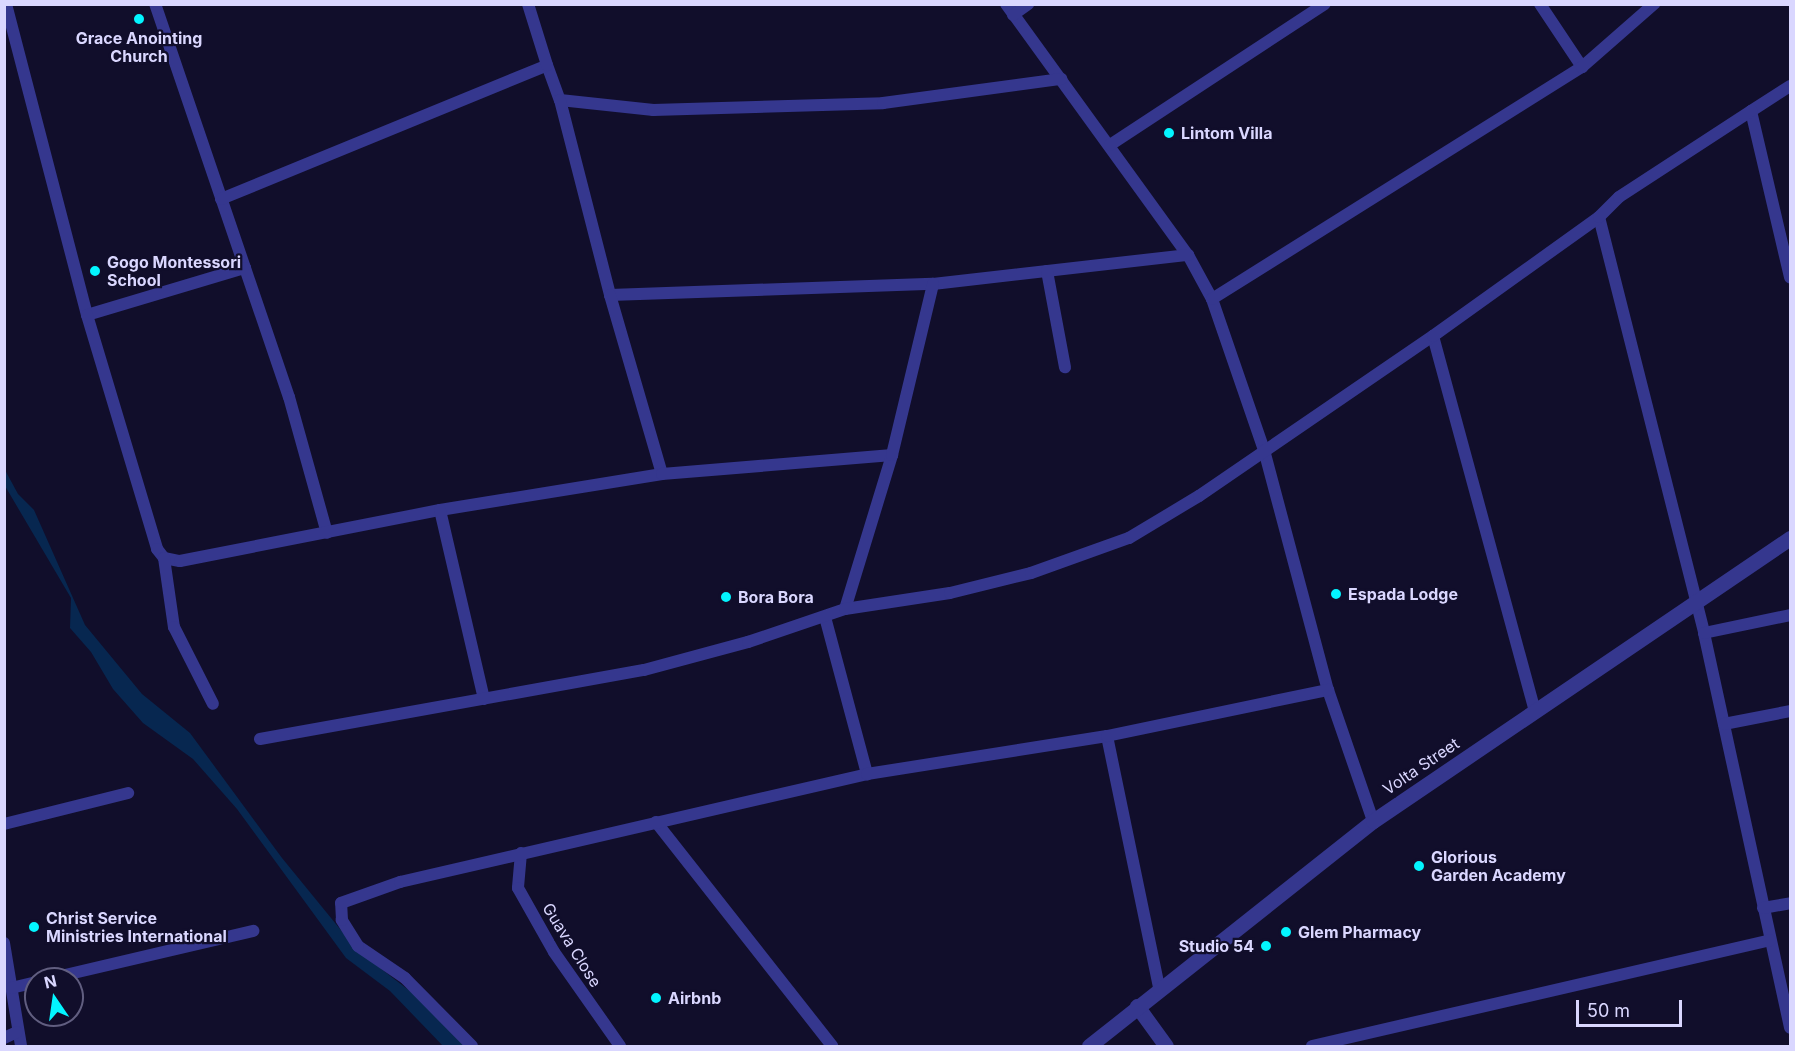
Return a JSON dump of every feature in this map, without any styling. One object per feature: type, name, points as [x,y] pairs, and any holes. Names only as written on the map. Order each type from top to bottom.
[{"type":"street","points":[[6,4],[87,315],[157,549],[164,558],[174,627],[213,704]]},
{"type":"street","points":[[155,4],[289,397],[327,532]]},
{"type":"street","points":[[528,4],[560,100],[610,295],[662,474]]},
{"type":"street","points":[[1028,4],[1010,10],[1188,255],[1212,299],[1264,450],[1328,690],[1373,821]]},
{"type":"street","points":[[1110,146],[1325,4]]},
{"type":"street","points":[[1540,4],[1582,67]]},
{"type":"street","points":[[1212,299],[1582,67],[1654,4]]},
{"type":"street","points":[[221,199],[547,65]]},
{"type":"street","points":[[560,100],[653,110],[781,108],[883,103],[1061,79]]},
{"type":"street","points":[[260,739],[644,670],[825,617],[845,609],[950,593],[1084,556],[1129,538],[1199,496],[1433,336],[1599,217],[1619,197],[1791,86]]},
{"type":"street","points":[[1750,111],[1791,277]]},
{"type":"street","points":[[1599,217],[1704,633],[1791,1028]]},
{"type":"street","points":[[610,295],[933,284],[1188,255]]},
{"type":"street","points":[[87,315],[245,268]]},
{"type":"street","points":[[1047,271],[1065,367]]},
{"type":"street","points":[[845,609],[892,455],[933,284]]},
{"type":"street","points":[[1433,336],[1535,711]]},
{"type":"street","points":[[164,558],[180,561],[440,510],[662,474],[892,455]]},
{"type":"street","points":[[440,510],[484,699]]},
{"type":"street","name":"Volta Street","points":[[1089,1047],[1160,987],[1373,821],[1791,538]]},
{"type":"street","points":[[1704,633],[1791,615]]},
{"type":"street","points":[[825,617],[867,774]]},
{"type":"street","points":[[472,1047],[405,978],[358,946],[342,920],[341,903],[400,882],[867,774],[1107,736],[1328,690]]},
{"type":"street","points":[[1724,724],[1791,711]]},
{"type":"street","points":[[1107,736],[1160,987]]},
{"type":"street","points":[[4,824],[128,793]]},
{"type":"street","points":[[656,822],[832,1047]]},
{"type":"street","name":"Guava Close","points":[[521,853],[518,888],[554,952],[620,1047]]},
{"type":"street","points":[[1763,908],[1791,903]]},
{"type":"street","points":[[84,971],[253,931]]},
{"type":"street","points":[[1312,1047],[1770,940]]},
{"type":"street","points":[[4,943],[21,1047]]},
{"type":"street","points":[[11,988],[24,985]]},
{"type":"street","points":[[1137,1006],[1166,1047]]},
{"type":"street","points":[[4,1038],[17,1032]]},
{"type":"water","points":[[5,470],[18,494],[34,510],[85,625],[142,694],[190,733],[282,858],[358,951],[415,995],[464,1046],[443,1046],[390,991],[346,958],[237,809],[193,759],[143,723],[113,689],[91,652],[70,628],[71,598],[5,486]]},
{"type":"place","name":"Grace Anointing Church","points":[[139,19]]},
{"type":"place","name":"Lintom Villa","points":[[1169,133]]},
{"type":"place","name":"Gogo Montessori School","points":[[95,271]]},
{"type":"place","name":"Espada Lodge","points":[[1336,594]]},
{"type":"place","name":"Bora Bora","points":[[726,597]]},
{"type":"place","name":"Glorious Garden Academy","points":[[1419,866]]},
{"type":"place","name":"Christ Service Ministries International","points":[[34,927]]},
{"type":"place","name":"Glem Pharmacy","points":[[1286,932]]},
{"type":"place","name":"Studio 54","points":[[1266,946]]},
{"type":"place","name":"Airbnb","points":[[656,998]]}]
